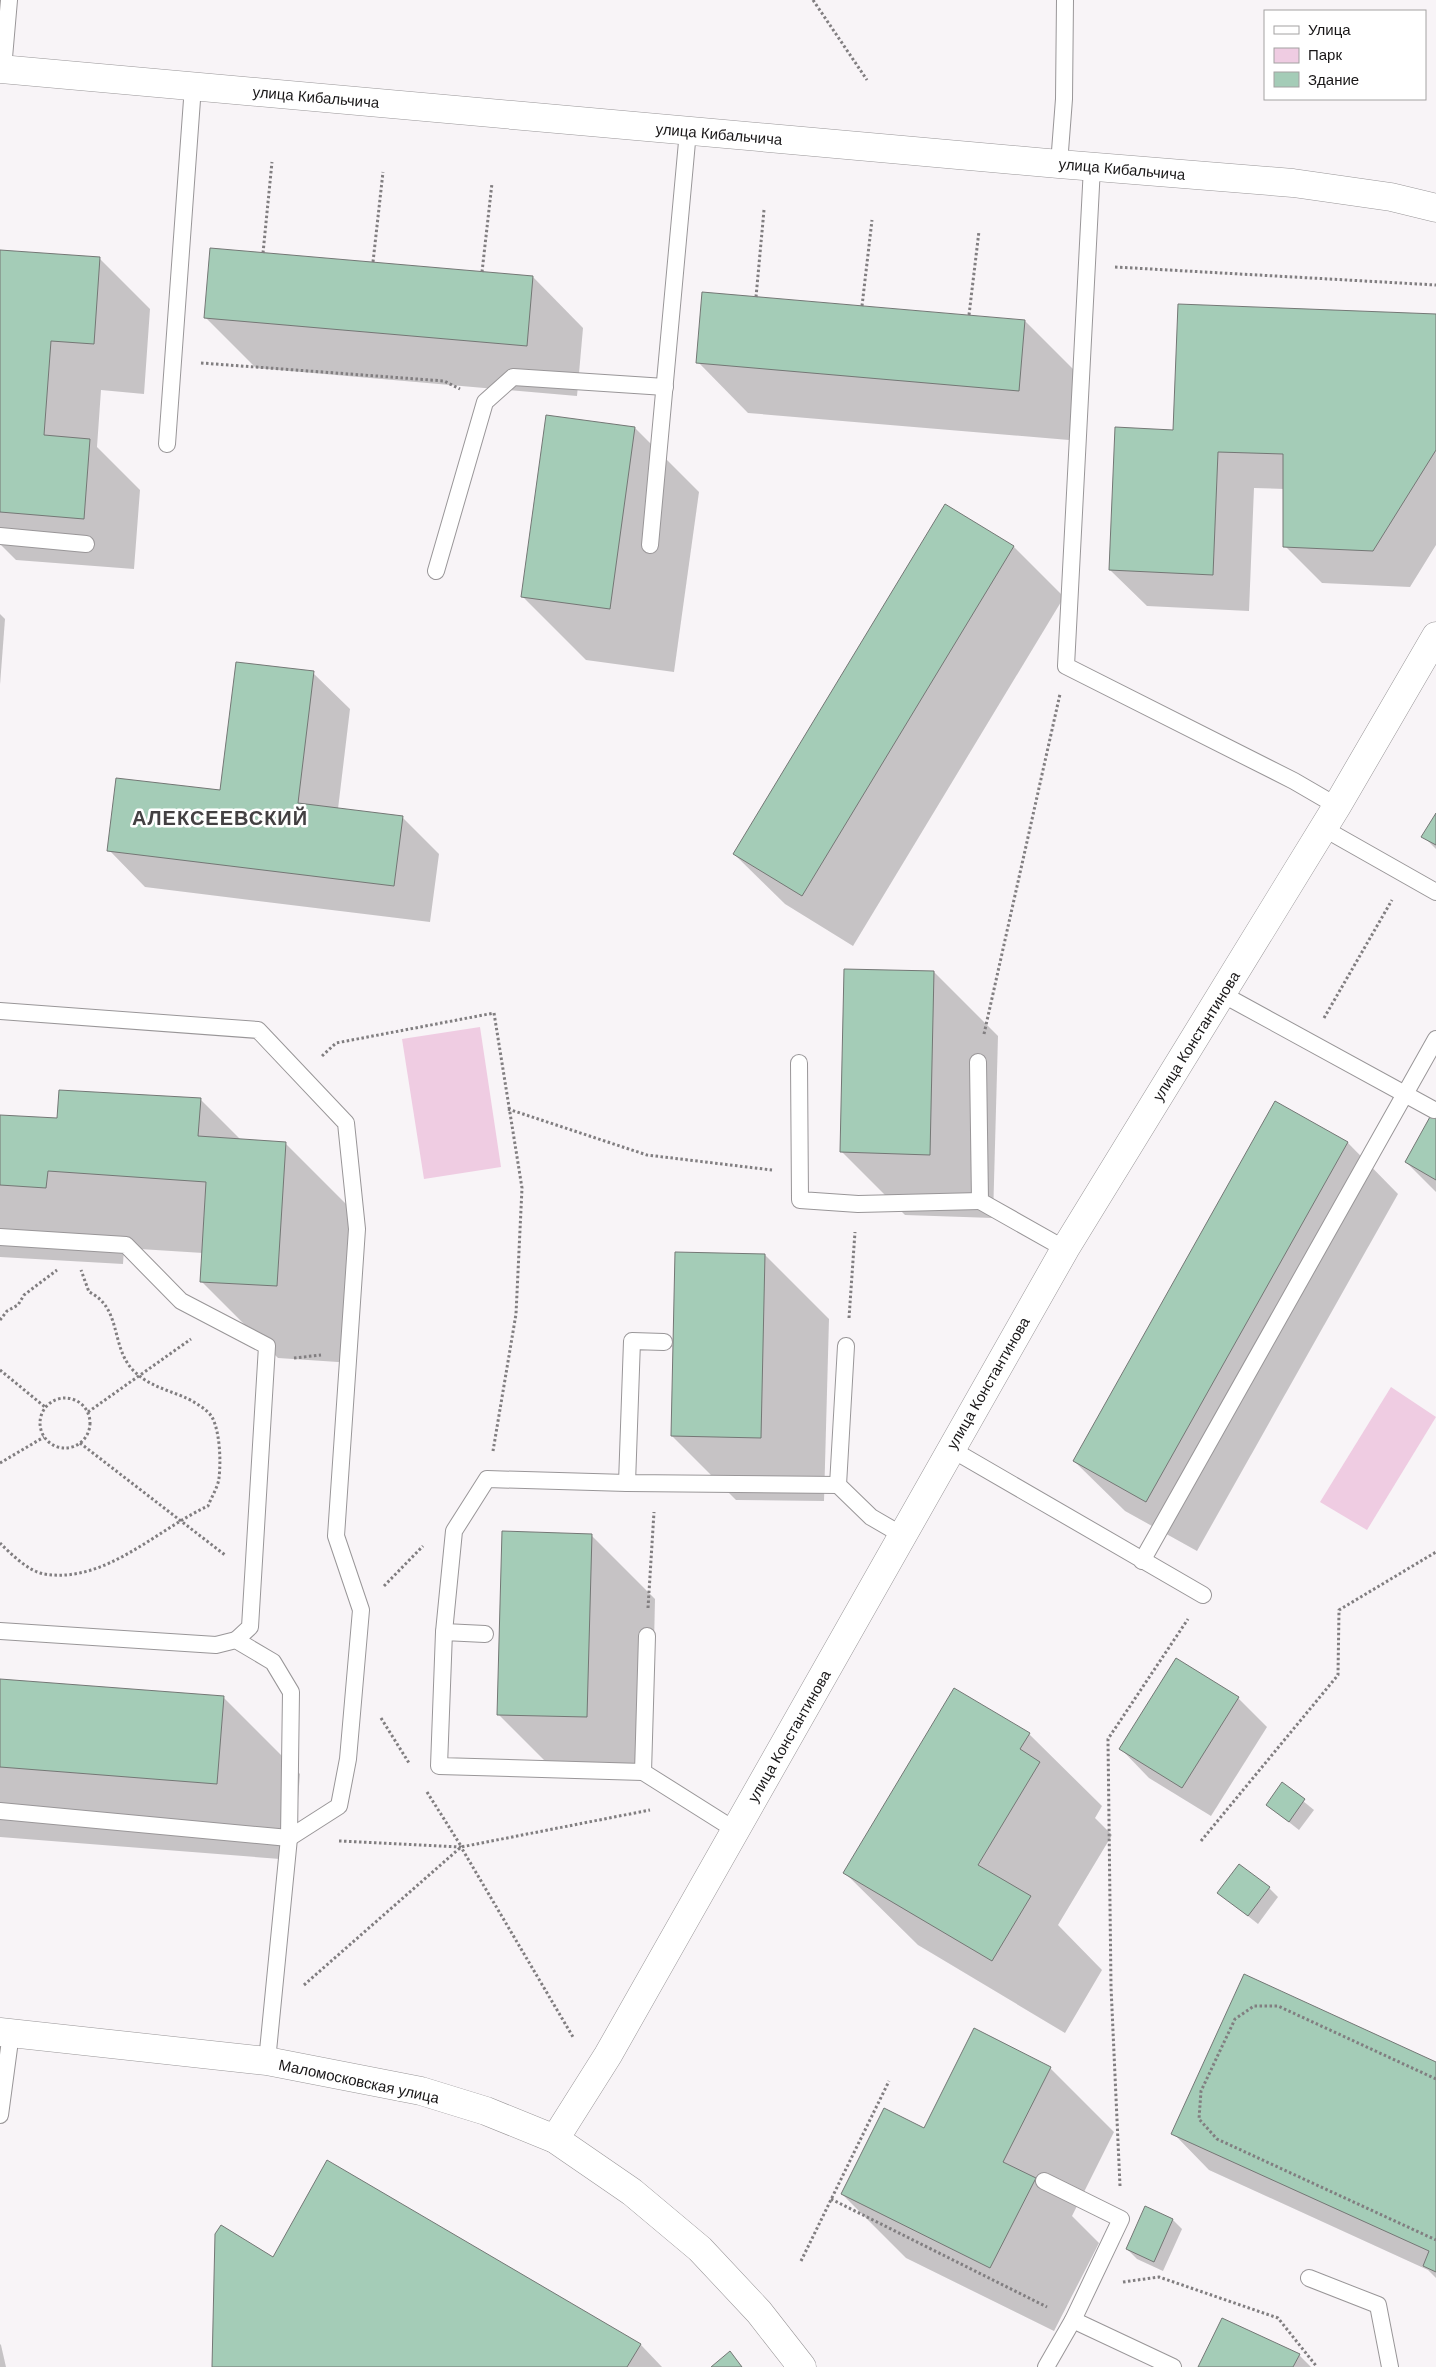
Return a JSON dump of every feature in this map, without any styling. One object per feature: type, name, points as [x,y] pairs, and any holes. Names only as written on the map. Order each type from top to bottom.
[{"type":"street","name":"улица Кибальчича","points":[[1,69],[1092,167],[1293,182],[1392,197],[1436,208]]},
{"type":"street","name":"улица Константинова","points":[[555,2139],[608,2055],[1065,1249],[1330,817],[1436,636]]},
{"type":"street","name":"Маломосковская улица","points":[[6,2032],[267,2062],[421,2091],[486,2111],[555,2139],[632,2192],[700,2249],[758,2312],[802,2367]]},
{"type":"lane","points":[[1,69],[9,0]]},
{"type":"lane","points":[[1059,164],[1064,99],[1065,0]]},
{"type":"lane","points":[[167,444],[193,86]]},
{"type":"lane","points":[[650,545],[688,130]]},
{"type":"lane","points":[[1092,167],[1066,666],[1294,781],[1330,817],[1406,876],[1436,892]]},
{"type":"lane","points":[[436,571],[485,402],[512,377],[665,387]]},
{"type":"lane","points":[[0,536],[86,544]]},
{"type":"lane","points":[[1222,994],[1434,1110]]},
{"type":"lane","points":[[0,1011],[258,1030],[346,1123],[357,1229],[336,1536],[361,1610],[348,1758],[339,1806],[289,1838],[0,1811]]},
{"type":"lane","points":[[1142,1561],[1436,1039]]},
{"type":"lane","points":[[978,1062],[980,1201]]},
{"type":"lane","points":[[799,1063],[800,1200],[858,1204],[980,1201],[1065,1249]]},
{"type":"lane","points":[[0,1238],[126,1245],[181,1302],[267,1346],[250,1626],[236,1640],[216,1645],[0,1631]]},
{"type":"lane","points":[[627,1483],[632,1341],[664,1342]]},
{"type":"lane","points":[[838,1486],[846,1346]]},
{"type":"lane","points":[[951,1449],[1203,1595]]},
{"type":"lane","points":[[735,1830],[643,1772],[439,1766],[444,1632],[454,1531],[486,1479],[655,1484],[838,1486],[870,1517],[902,1535]]},
{"type":"lane","points":[[444,1632],[485,1634]]},
{"type":"lane","points":[[643,1772],[647,1636]]},
{"type":"lane","points":[[236,1640],[274,1662],[291,1692],[289,1838],[267,2062]]},
{"type":"lane","points":[[0,2114],[6,2032]]},
{"type":"lane","points":[[1044,2181],[1121,2219],[1073,2320],[1046,2367]]},
{"type":"lane","points":[[1309,2278],[1378,2305],[1390,2367]]},
{"type":"lane","points":[[1073,2320],[1173,2367]]},
{"type":"path","points":[[813,0],[867,80]]},
{"type":"path","points":[[263,253],[272,162]]},
{"type":"path","points":[[373,262],[382,172]]},
{"type":"path","points":[[482,272],[492,183]]},
{"type":"path","points":[[756,297],[764,210]]},
{"type":"path","points":[[862,306],[872,220]]},
{"type":"path","points":[[969,315],[979,231]]},
{"type":"path","points":[[1105,266],[1436,285]]},
{"type":"path","points":[[173,361],[444,382],[485,402]]},
{"type":"path","points":[[978,1062],[1066,666]]},
{"type":"path","points":[[1310,1042],[1406,876]]},
{"type":"path","points":[[336,1043],[494,1013],[522,1188],[516,1314],[498,1428],[486,1479]]},
{"type":"path","points":[[508,1109],[647,1155],[799,1173]]},
{"type":"path","points":[[846,1346],[858,1204]]},
{"type":"path","points":[[0,1320],[7,1311],[18,1305],[24,1295],[60,1267]]},
{"type":"path","points":[[0,1543],[28,1566],[42,1574],[84,1572],[106,1566],[208,1506],[219,1479],[217,1436],[212,1417],[185,1398],[153,1386],[132,1369],[122,1353],[112,1315],[97,1296],[89,1292],[80,1268]]},
{"type":"path","points":[[88,1412],[217,1320]]},
{"type":"path","points":[[266,1361],[348,1352]]},
{"type":"path","points":[[0,1370],[45,1407]]},
{"type":"path","points":[[59,1398],[76,1400],[88,1412],[89,1429],[80,1442],[65,1448],[57,1446],[44,1437],[40,1422],[45,1407],[59,1398]]},
{"type":"path","points":[[0,1463],[44,1437]]},
{"type":"path","points":[[80,1442],[229,1558],[254,1564]]},
{"type":"path","points":[[647,1636],[655,1484]]},
{"type":"path","points":[[361,1610],[427,1541]]},
{"type":"path","points":[[1202,1841],[1338,1675],[1339,1610],[1436,1552]]},
{"type":"path","points":[[1121,2219],[1111,1987],[1108,1739],[1203,1595]]},
{"type":"path","points":[[289,1838],[461,1847],[690,1802]]},
{"type":"path","points":[[273,2011],[461,1847]]},
{"type":"path","points":[[461,1847],[572,2037]]},
{"type":"path","points":[[1436,2079],[1278,2006],[1254,2006],[1235,2019],[1202,2091],[1199,2119],[1217,2139],[1436,2240]]},
{"type":"path","points":[[801,2261],[889,2081]]},
{"type":"path","points":[[831,2199],[1073,2320]]},
{"type":"path","points":[[1088,2288],[1159,2277],[1186,2286],[1278,2318],[1317,2367]]},
{"type":"green space","points":[[480,1027],[501,1167],[424,1179],[402,1039]]},
{"type":"green space","points":[[1391,1387],[1436,1417],[1367,1530],[1320,1502]]},
{"type":"building","points":[[210,248],[533,276],[527,346],[204,318]]},
{"type":"building","points":[[0,250],[100,257],[94,344],[51,341],[44,435],[90,439],[84,519],[0,512]]},
{"type":"building","points":[[702,292],[1025,320],[1019,391],[696,363]]},
{"type":"building","points":[[1178,304],[1436,314],[1436,450],[1373,551],[1283,547],[1283,454],[1218,452],[1213,575],[1109,570],[1115,427],[1173,430]]},
{"type":"building","points":[[546,415],[635,427],[610,609],[521,597]]},
{"type":"building","points":[[945,504],[1014,546],[802,896],[733,854]]},
{"type":"building","points":[[236,662],[314,671],[298,803],[403,816],[394,886],[107,851],[116,778],[220,790]]},
{"type":"building","points":[[1436,813],[1436,845],[1421,837]]},
{"type":"building","points":[[844,969],[934,971],[930,1155],[840,1152]]},
{"type":"building","points":[[59,1090],[201,1098],[198,1136],[286,1142],[277,1286],[200,1282],[206,1182],[48,1171],[46,1188],[0,1185],[0,1115],[57,1118]]},
{"type":"building","points":[[1275,1101],[1348,1142],[1146,1502],[1073,1461]]},
{"type":"building","points":[[1436,1106],[1436,1180],[1405,1162]]},
{"type":"building","points":[[675,1252],[765,1254],[761,1438],[671,1436]]},
{"type":"building","points":[[502,1531],[592,1534],[587,1717],[497,1715]]},
{"type":"building","points":[[1176,1658],[1239,1697],[1182,1788],[1119,1749]]},
{"type":"building","points":[[0,1679],[224,1696],[217,1784],[0,1767]]},
{"type":"building","points":[[954,1688],[1030,1733],[1020,1749],[1040,1762],[978,1865],[1031,1896],[992,1961],[843,1873]]},
{"type":"building","points":[[1282,1782],[1305,1799],[1289,1822],[1266,1805]]},
{"type":"building","points":[[1239,1864],[1270,1887],[1248,1916],[1217,1893]]},
{"type":"building","points":[[1244,1974],[1436,2062],[1436,2272],[1423,2266],[1429,2251],[1171,2134]]},
{"type":"building","points":[[974,2028],[1051,2067],[1003,2162],[1036,2178],[990,2268],[841,2194],[884,2108],[924,2128]]},
{"type":"building","points":[[327,2160],[641,2344],[627,2367],[212,2367],[215,2234],[221,2225],[273,2257]]},
{"type":"building","points":[[1145,2206],[1173,2219],[1154,2262],[1126,2249]]},
{"type":"building","points":[[1222,2318],[1300,2354],[1293,2367],[1198,2367]]},
{"type":"building","points":[[730,2351],[742,2367],[711,2367]]},
{"type":"district","name":"АЛЕКСЕЕВСКИЙ","points":[[220,818]]}]
